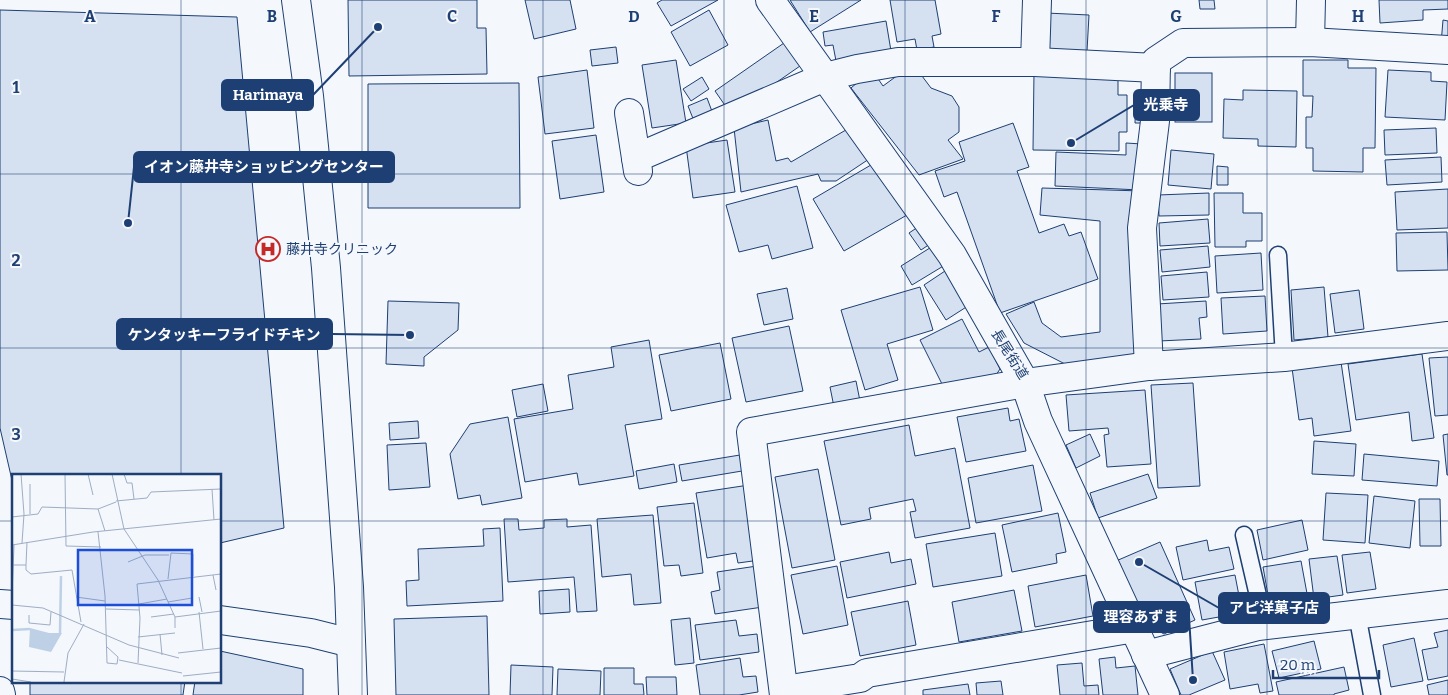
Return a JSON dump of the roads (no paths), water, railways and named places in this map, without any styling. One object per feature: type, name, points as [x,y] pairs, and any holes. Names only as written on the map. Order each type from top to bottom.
[{"type":"street","points":[[296,0],[309,96],[326,268],[348,568],[352,695]]},
{"type":"street","name":"長尾街道","points":[[770,0],[952,255],[1024,383],[1149,366],[1284,357],[1448,336]]},
{"type":"street","points":[[1035,62],[1037,0]]},
{"type":"street","points":[[1310,42],[1311,0]]},
{"type":"street","points":[[1149,366],[1142,228],[1155,121],[1156,61],[1183,43],[1310,42],[1448,50]]},
{"type":"street","points":[[629,113],[637,164],[826,77],[857,69],[898,62],[1035,62],[1156,68]]},
{"type":"street","points":[[1135,628],[867,672],[860,678],[784,692],[751,432],[1024,383],[1038,421],[1135,628],[1165,695]]},
{"type":"street","points":[[1146,655],[1258,626],[1448,604]]},
{"type":"street","points":[[221,620],[311,633],[351,643]]},
{"type":"lane","points":[[1278,255],[1284,357]]},
{"type":"lane","points":[[1244,535],[1265,626]]},
{"type":"lane","points":[[1357,614],[1372,695]]},
{"type":"place","name":"Harimaya","points":[[378,27]]},
{"type":"place","name":"光乗寺","points":[[1071,143]]},
{"type":"place","name":"イオン藤井寺ショッピングセンター","points":[[128,223]]},
{"type":"place","name":"藤井寺クリニック","points":[[268,249]]},
{"type":"place","name":"ケンタッキーフライドチキン","points":[[410,335]]},
{"type":"place","name":"アピ洋菓子店","points":[[1139,562]]},
{"type":"place","name":"理容あずま","points":[[1193,680]]}]
